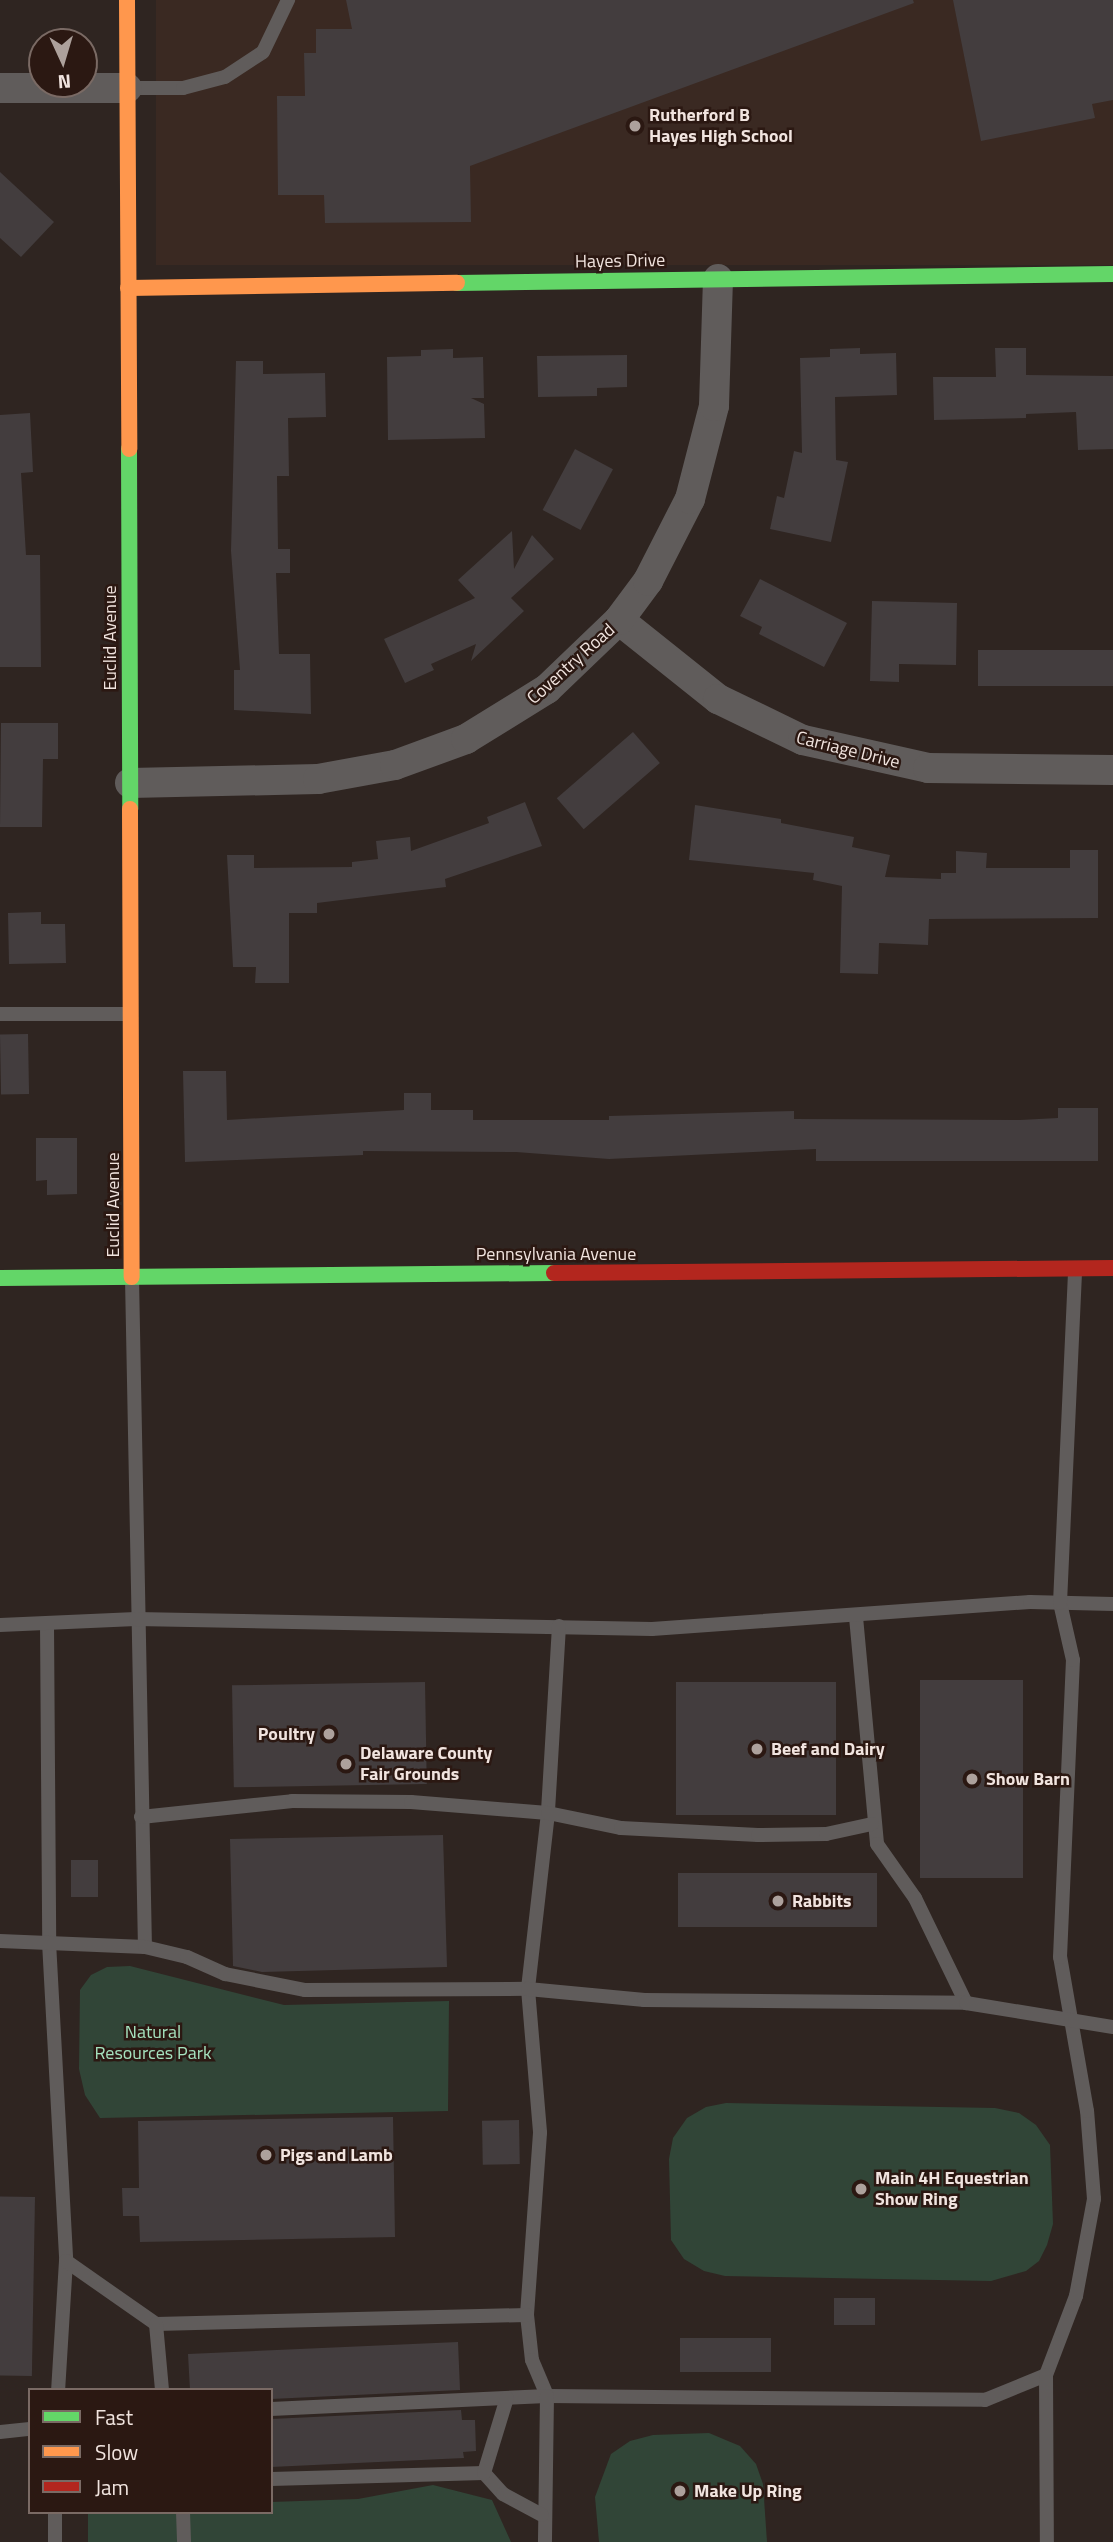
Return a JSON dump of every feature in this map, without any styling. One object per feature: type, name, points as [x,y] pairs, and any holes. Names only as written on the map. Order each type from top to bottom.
[{"type":"street","name":"Euclid Avenue","points":[[127,0],[132,1277]]},
{"type":"street","points":[[0,88],[127,88]]},
{"type":"street","name":"Hayes Drive","points":[[128,288],[1113,274]]},
{"type":"street","name":"Coventry Road","points":[[130,783],[318,779],[395,765],[466,739],[522,707],[619,620],[670,543],[705,450],[718,352],[718,279]]},
{"type":"street","name":"Carriage Drive","points":[[619,620],[718,699],[803,740],[928,768],[1113,770]]},
{"type":"street","name":"Pennsylvania Avenue","points":[[0,1278],[1113,1268]]},
{"type":"lane","points":[[127,88],[183,88],[225,77],[263,52],[288,0]]},
{"type":"lane","points":[[0,1014],[131,1014]]},
{"type":"lane","points":[[1047,2542],[1046,2375],[1076,2296],[1094,2199],[1087,2111],[1068,2018],[1060,1957],[1073,1660],[1060,1603],[1075,1269]]},
{"type":"lane","points":[[132,1277],[136,1619],[145,1947]]},
{"type":"lane","points":[[0,1625],[136,1619],[653,1629],[1060,1603],[1113,1604]]},
{"type":"lane","points":[[856,1617],[872,1824],[877,1844],[915,1898],[966,2003]]},
{"type":"lane","points":[[47,1625],[50,1942],[66,2261],[58,2388]]},
{"type":"lane","points":[[545,2542],[542,2515],[547,2396],[532,2360],[527,2315],[540,2133],[528,1989],[548,1813],[559,1626]]},
{"type":"lane","points":[[141,1817],[292,1801],[411,1802],[548,1813],[621,1828],[758,1835],[826,1834],[872,1824]]},
{"type":"lane","points":[[0,1941],[145,1947],[187,1957],[225,1975],[305,1990],[528,1989],[644,2000],[966,2003],[1113,2027]]},
{"type":"lane","points":[[66,2261],[156,2324],[527,2315]]},
{"type":"lane","points":[[156,2324],[162,2388]]},
{"type":"lane","points":[[273,2409],[547,2396],[985,2400],[1046,2375]]},
{"type":"lane","points":[[484,2473],[507,2398]]},
{"type":"lane","points":[[0,2432],[28,2429]]},
{"type":"lane","points":[[273,2479],[484,2473],[503,2494],[542,2515]]},
{"type":"lane","points":[[55,2514],[55,2542]]},
{"type":"lane","points":[[183,2514],[184,2542]]},
{"type":"shaded area","name":"Rutherford B Hayes High School","points":[[156,0],[1113,0],[1113,265],[156,265]]},
{"type":"green space","name":"Natural Resources Park","points":[[130,1966],[284,2005],[449,2001],[448,2111],[100,2118],[85,2095],[79,2069],[80,1990],[91,1975],[107,1967]]},
{"type":"green space","name":"Main 4H Equestrian Show Ring","points":[[726,2103],[995,2108],[1019,2113],[1036,2125],[1050,2145],[1053,2224],[1047,2245],[1039,2261],[1026,2271],[991,2281],[725,2276],[704,2271],[684,2259],[671,2240],[669,2159],[673,2138],[687,2118],[706,2107]]},
{"type":"green space","name":"Make Up Ring","points":[[709,2433],[740,2446],[756,2464],[763,2484],[767,2542],[599,2542],[595,2497],[611,2454],[630,2441],[653,2435]]},
{"type":"green space","points":[[433,2485],[492,2500],[511,2542],[88,2542],[88,2514],[273,2514],[273,2502],[358,2499]]},
{"type":"building","points":[[346,0],[913,0],[914,3],[470,166],[471,222],[325,223],[324,195],[278,195],[277,96],[305,96],[304,53],[316,53],[316,29],[352,29]]},
{"type":"building","points":[[953,0],[1113,0],[1113,100],[1092,104],[1095,118],[981,141]]},
{"type":"building","points":[[0,172],[54,222],[21,257],[0,238]]},
{"type":"building","points":[[860,348],[860,354],[896,353],[897,395],[835,397],[836,460],[848,462],[831,542],[770,529],[777,496],[784,498],[794,451],[802,453],[800,358],[830,357],[830,349]]},
{"type":"building","points":[[995,348],[1026,348],[1026,375],[1113,376],[1113,449],[1078,450],[1076,412],[1026,414],[1026,418],[934,420],[933,377],[996,377]]},
{"type":"building","points":[[453,349],[453,358],[483,357],[484,398],[471,398],[484,404],[485,438],[388,440],[387,357],[421,356],[421,350]]},
{"type":"building","points":[[627,355],[627,387],[597,388],[597,396],[538,397],[537,356]]},
{"type":"building","points":[[236,361],[263,361],[263,374],[325,373],[326,417],[288,418],[289,476],[277,476],[278,549],[290,549],[290,573],[276,573],[279,654],[310,654],[311,714],[234,710],[234,670],[240,670],[231,551]]},
{"type":"building","points":[[30,413],[33,472],[21,473],[26,555],[40,555],[41,667],[0,667],[0,415]]},
{"type":"building","points":[[575,449],[613,469],[581,530],[543,510]]},
{"type":"building","points":[[512,531],[514,569],[532,535],[554,559],[511,598],[524,611],[471,661],[476,644],[431,664],[434,670],[405,683],[384,639],[475,598],[458,580]]},
{"type":"building","points":[[760,579],[847,623],[824,667],[759,634],[762,627],[740,616]]},
{"type":"building","points":[[872,601],[957,603],[956,665],[899,664],[899,682],[870,681]]},
{"type":"building","points":[[978,650],[1113,650],[1113,686],[978,686]]},
{"type":"building","points":[[1,723],[58,723],[58,759],[43,759],[42,827],[0,827]]},
{"type":"building","points":[[633,732],[660,763],[584,829],[557,798]]},
{"type":"building","points":[[525,802],[542,846],[445,879],[446,887],[317,903],[317,913],[289,913],[289,983],[255,983],[256,967],[233,967],[227,855],[254,855],[254,868],[352,867],[352,862],[378,859],[376,841],[410,837],[411,851],[489,823],[487,817]]},
{"type":"building","points":[[695,805],[781,819],[781,823],[854,837],[852,847],[890,855],[885,877],[941,879],[941,873],[956,873],[956,851],[987,853],[986,868],[1070,868],[1070,850],[1098,850],[1098,918],[929,919],[928,945],[879,943],[878,974],[840,973],[842,886],[813,880],[814,873],[689,860]]},
{"type":"building","points":[[41,912],[41,924],[65,924],[66,963],[9,964],[8,913]]},
{"type":"building","points":[[0,1034],[28,1034],[29,1094],[1,1094]]},
{"type":"building","points":[[183,1071],[226,1071],[227,1120],[404,1110],[404,1093],[431,1093],[431,1110],[473,1110],[473,1120],[609,1120],[609,1116],[794,1111],[794,1119],[1020,1120],[1058,1118],[1058,1108],[1098,1108],[1098,1161],[816,1161],[816,1149],[609,1159],[516,1152],[363,1151],[363,1155],[185,1162]]},
{"type":"building","points":[[36,1138],[77,1138],[77,1194],[47,1195],[47,1180],[36,1181]]},
{"type":"building","name":"Show Barn","points":[[920,1680],[1023,1680],[1023,1878],[920,1878]]},
{"type":"building","name":"Poultry","points":[[425,1682],[427,1784],[234,1787],[232,1685]]},
{"type":"building","name":"Beef and Dairy","points":[[676,1682],[836,1682],[836,1815],[676,1815]]},
{"type":"building","points":[[443,1835],[447,1967],[262,1972],[233,1966],[230,1839]]},
{"type":"building","points":[[71,1860],[98,1860],[98,1897],[71,1897]]},
{"type":"building","name":"Rabbits","points":[[678,1873],[877,1873],[877,1927],[678,1927]]},
{"type":"building","name":"Pigs and Lamb","points":[[393,2117],[395,2237],[140,2242],[139,2216],[123,2216],[122,2188],[139,2188],[138,2121]]},
{"type":"building","points":[[519,2120],[520,2164],[483,2165],[482,2121]]},
{"type":"building","points":[[0,2196],[35,2197],[32,2376],[0,2375]]},
{"type":"building","points":[[834,2298],[875,2298],[875,2325],[834,2325]]},
{"type":"building","points":[[680,2338],[771,2338],[771,2372],[680,2372]]},
{"type":"building","points":[[458,2342],[460,2390],[273,2399],[273,2388],[190,2388],[188,2354]]},
{"type":"building","points":[[461,2410],[462,2420],[475,2420],[476,2451],[463,2452],[464,2458],[273,2467],[273,2419]]},
{"type":"traffic: fast","points":[[457,283],[1113,274]]},
{"type":"traffic: fast","points":[[129,449],[130,809]]},
{"type":"traffic: fast","points":[[0,1278],[554,1273]]},
{"type":"traffic: slow","points":[[127,0],[129,449]]},
{"type":"traffic: slow","points":[[128,288],[457,283]]},
{"type":"traffic: slow","points":[[130,809],[132,1277]]},
{"type":"traffic: jam","points":[[554,1273],[1113,1268]]},
{"type":"place","name":"Rutherford B Hayes High School","points":[[635,126]]},
{"type":"place","name":"Poultry","points":[[329,1734]]},
{"type":"place","name":"Beef and Dairy","points":[[757,1749]]},
{"type":"place","name":"Delaware County Fair Grounds","points":[[346,1764]]},
{"type":"place","name":"Show Barn","points":[[972,1779]]},
{"type":"place","name":"Rabbits","points":[[778,1901]]},
{"type":"place","name":"Pigs and Lamb","points":[[266,2155]]},
{"type":"place","name":"Main 4H Equestrian Show Ring","points":[[861,2189]]},
{"type":"place","name":"Make Up Ring","points":[[680,2491]]}]
